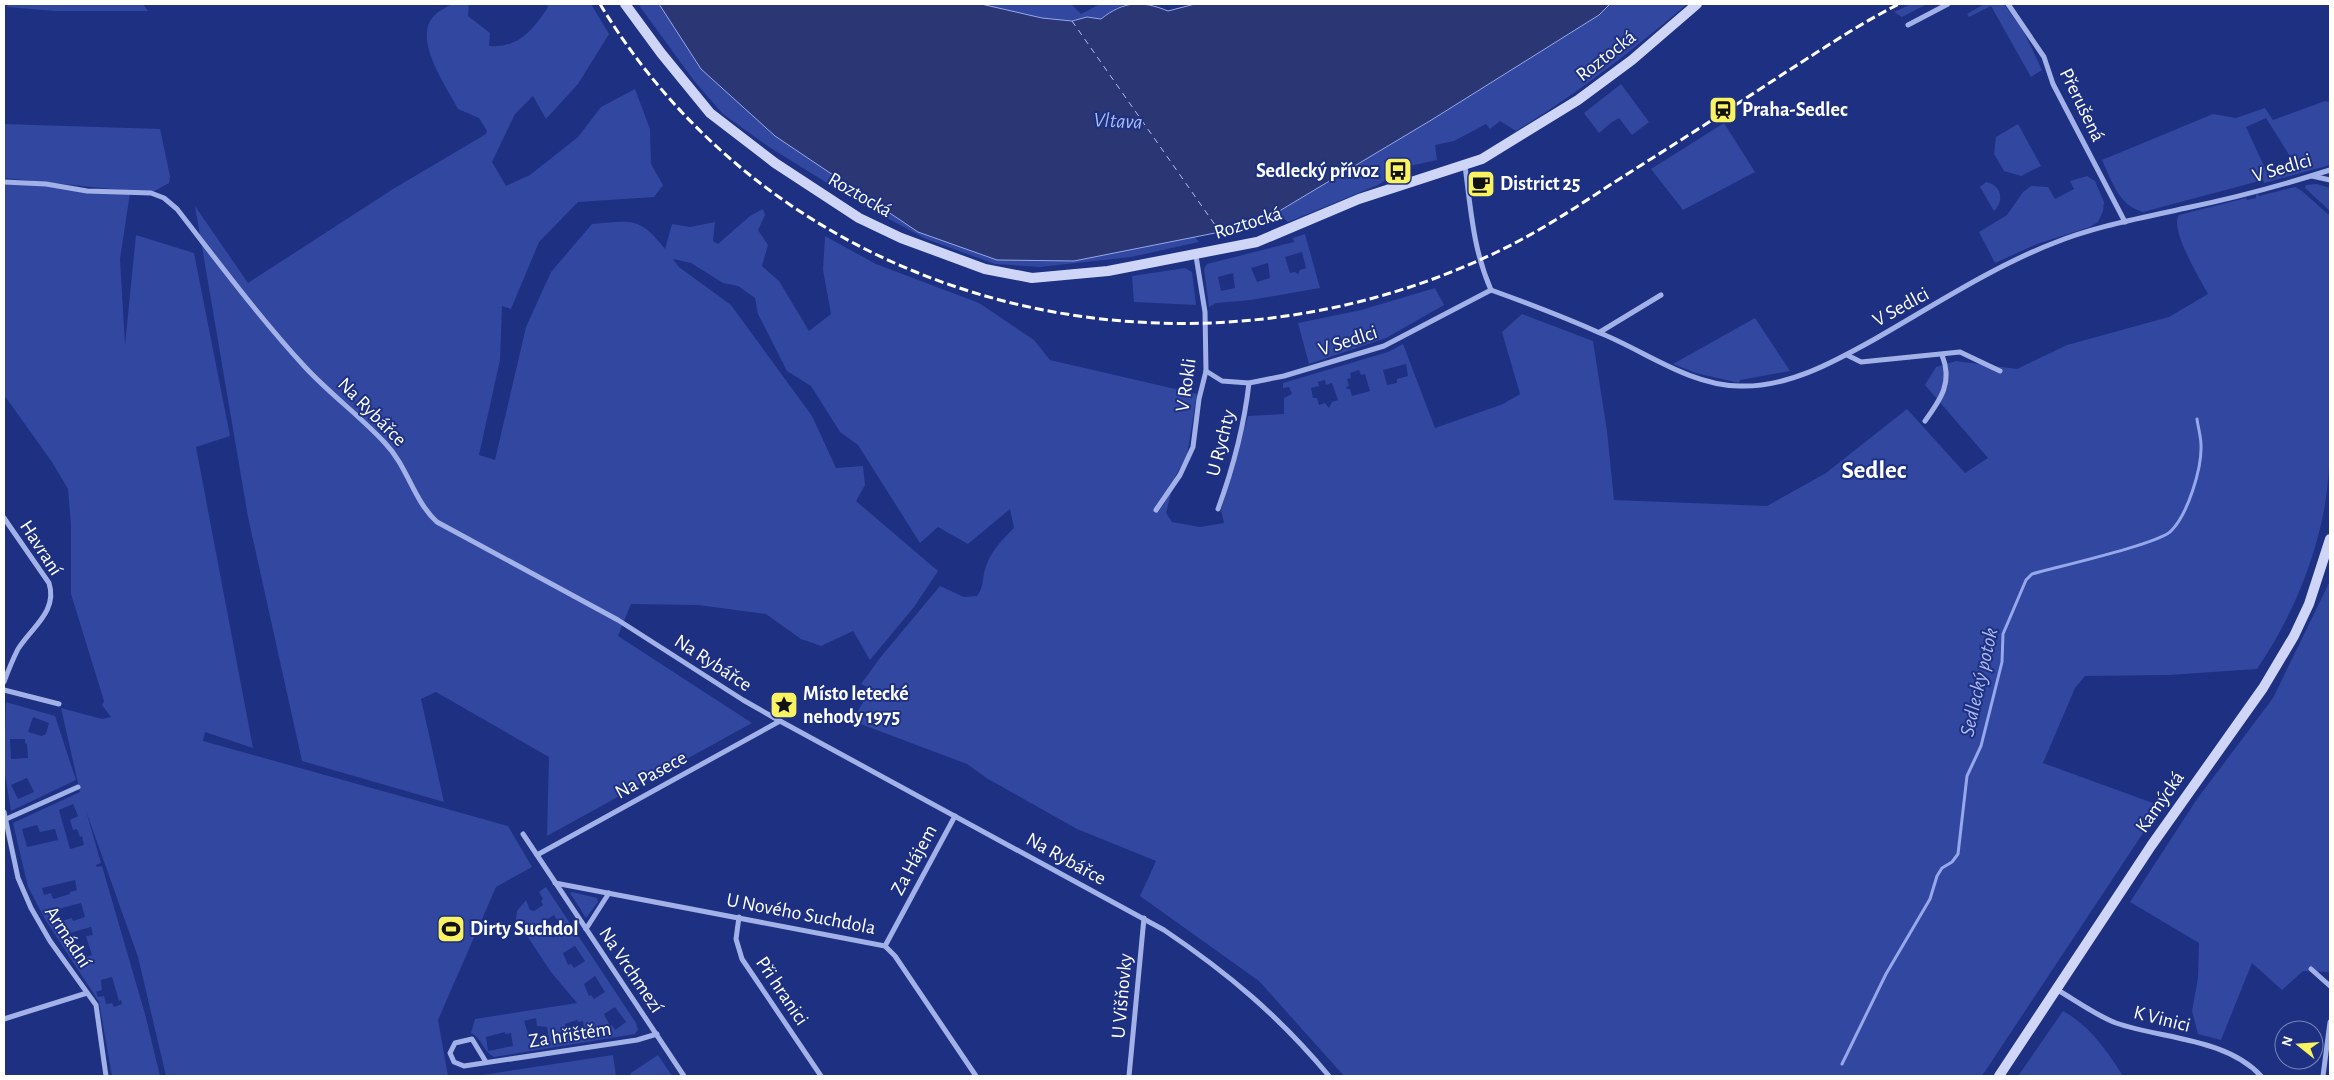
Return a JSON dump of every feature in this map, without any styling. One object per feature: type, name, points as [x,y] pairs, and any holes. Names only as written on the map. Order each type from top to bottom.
[{"type":"main road","name":"Roztocká","points":[[625,4],[660,53],[710,113],[775,163],[859,218],[949,257],[1010,275],[1032,278],[1108,271],[1196,256],[1257,242],[1360,199],[1465,166],[1515,140],[1578,100],[1632,60],[1697,4]]},
{"type":"main road","name":"Kamýcká","points":[[1999,1076],[2151,846],[2263,688],[2294,636],[2309,604],[2330,539]]},
{"type":"street","points":[[1908,25],[1948,4]]},
{"type":"street","name":"Přerušená","points":[[2008,4],[2044,57],[2053,84],[2125,222]]},
{"type":"street","points":[[1465,166],[1473,237],[1480,266],[1490,290]]},
{"type":"street","name":"V Sedlci","points":[[1206,371],[1222,381],[1249,383],[1284,376],[1384,346],[1490,290],[1600,332],[1670,367],[1697,377],[1739,386],[1786,379],[1818,369],[1846,355],[2001,268],[2054,242],[2125,222],[2218,201],[2330,170]]},
{"type":"street","points":[[2311,176],[2330,180]]},
{"type":"street","name":"Na Rybářce","points":[[4,182],[46,184],[87,191],[151,193],[164,198],[177,210],[260,315],[306,368],[386,443],[409,477],[425,512],[437,522],[618,620],[743,700],[780,721],[1144,918],[1213,963],[1246,991],[1291,1031],[1330,1076]]},
{"type":"street","name":"V Rokli","points":[[1156,510],[1180,475],[1193,447],[1199,399],[1206,371],[1205,312],[1196,256]]},
{"type":"street","points":[[1600,332],[1660,295]]},
{"type":"street","points":[[1846,355],[1861,362],[1960,352],[2000,371]]},
{"type":"street","points":[[1925,421],[1936,406],[1946,380],[1948,369],[1942,355]]},
{"type":"street","name":"U Rychty","points":[[1218,510],[1230,476],[1245,420],[1249,383]]},
{"type":"street","name":"Havraní","points":[[4,518],[48,584],[52,594],[51,604],[18,649],[4,682]]},
{"type":"street","points":[[4,690],[60,704]]},
{"type":"street","name":"Na Pasece","points":[[537,855],[780,721]]},
{"type":"street","points":[[4,820],[78,787]]},
{"type":"street","name":"Armádní","points":[[4,812],[4,820],[18,878],[31,908],[50,941],[96,1005],[106,1076]]},
{"type":"street","name":"Za Hájem","points":[[885,946],[955,816]]},
{"type":"street","name":"Na Vrchmezí","points":[[523,834],[684,1076]]},
{"type":"street","name":"U Nového Suchdola","points":[[555,883],[885,946],[894,956],[976,1076]]},
{"type":"street","points":[[586,929],[609,893]]},
{"type":"street","name":"Při hranici","points":[[740,917],[736,939],[742,959],[821,1076]]},
{"type":"street","name":"U Višňovky","points":[[1129,1076],[1144,918]]},
{"type":"street","points":[[2311,969],[2330,986]]},
{"type":"street","name":"K Vinici","points":[[2056,988],[2113,1022],[2142,1032],[2193,1043],[2234,1056],[2250,1064],[2260,1076]]},
{"type":"street","points":[[4,1019],[88,993]]},
{"type":"street","points":[[2323,1076],[2330,1022]]},
{"type":"street","name":"Za hřištěm","points":[[486,1062],[472,1039],[455,1043],[450,1053],[454,1062],[464,1066],[637,1040],[657,1034]]},
{"type":"shaded area","points":[[7,4],[143,4],[148,11],[55,11],[7,7]]},
{"type":"shaded area","points":[[452,4],[469,4],[468,16],[490,33],[489,46],[509,44],[524,36],[537,23],[548,7],[547,4],[591,4],[609,34],[578,84],[546,119],[533,96],[515,114],[492,162],[506,186],[530,175],[578,137],[601,107],[635,89],[650,129],[651,164],[663,185],[654,197],[578,202],[539,242],[511,309],[502,306],[500,360],[479,455],[495,460],[526,327],[551,272],[592,224],[634,223],[648,231],[665,249],[672,224],[690,227],[715,222],[713,241],[718,244],[750,216],[763,209],[765,215],[758,230],[768,245],[762,266],[779,281],[809,331],[831,314],[823,270],[825,236],[876,264],[979,303],[1034,340],[1050,360],[1197,394],[1187,455],[1175,477],[1166,513],[1172,522],[1200,527],[1224,523],[1221,510],[1248,416],[1284,414],[1284,398],[1292,394],[1289,387],[1283,388],[1283,383],[1388,352],[1403,344],[1435,428],[1503,404],[1520,394],[1502,332],[1522,314],[1593,341],[1607,431],[1614,500],[1767,506],[1826,473],[1907,409],[1965,473],[1988,458],[1925,385],[1936,367],[1956,361],[2017,369],[2067,345],[2169,317],[2208,294],[2182,242],[2177,222],[2179,215],[2246,198],[2247,200],[2256,198],[2258,194],[2259,196],[2295,187],[2330,216],[2330,452],[2325,503],[2317,540],[2297,598],[2279,634],[2257,669],[2169,675],[2085,676],[2075,688],[2043,763],[2161,806],[1982,1076],[1344,1076],[1259,981],[1140,896],[1156,861],[1077,829],[988,779],[967,764],[858,723],[855,716],[871,689],[861,684],[880,658],[940,586],[964,597],[977,596],[982,586],[986,566],[991,555],[1014,528],[1010,509],[968,544],[938,527],[920,543],[858,445],[840,432],[811,386],[787,371],[758,314],[755,298],[738,286],[723,283],[691,263],[673,259],[679,267],[731,305],[812,416],[836,468],[863,466],[865,485],[856,501],[938,571],[914,607],[870,660],[853,631],[821,646],[801,639],[766,614],[698,605],[631,604],[618,636],[752,723],[547,836],[549,757],[436,692],[421,699],[444,802],[302,761],[248,517],[195,206],[248,283],[393,189],[486,134],[487,131],[479,118],[458,109],[439,75],[428,48],[427,35],[429,23],[438,13]],"holes":[[[1406,364],[1408,376],[1397,379],[1397,383],[1387,385],[1383,370]],[[1359,370],[1361,375],[1365,374],[1370,391],[1352,396],[1350,389],[1346,387],[1349,386],[1347,379],[1351,378],[1350,373]],[[1325,380],[1326,385],[1332,383],[1338,400],[1332,402],[1329,408],[1325,403],[1319,405],[1317,398],[1313,398],[1311,388],[1319,386],[1318,382]]]},
{"type":"shaded area","points":[[638,4],[659,4],[701,69],[1194,236],[1199,242],[1131,257],[1040,267],[995,264],[926,239],[861,204],[769,147],[723,114],[695,82]]},
{"type":"shaded area","points":[[981,4],[1071,4],[1081,14],[1100,4],[1124,4],[1101,19],[1070,20],[1025,16]]},
{"type":"shaded area","points":[[1610,4],[1687,4],[1604,71],[1516,131],[1500,121],[1490,129],[1486,124],[1454,141],[1435,145],[1437,160],[1397,169],[1398,172],[1378,185],[1288,222],[1281,216],[1271,216],[1433,119],[1599,15]]},
{"type":"shaded area","points":[[1911,4],[1927,4],[1902,17],[1894,12]]},
{"type":"shaded area","points":[[1984,4],[2003,4],[2006,7],[2024,32],[2042,70],[2031,77],[1991,6],[1969,17],[1967,14]]},
{"type":"shaded area","points":[[1621,84],[1649,122],[1632,135],[1619,118],[1599,133],[1584,113]]},
{"type":"shaded area","points":[[2325,101],[2330,102],[2330,165],[2264,183],[2263,180],[2143,212],[2134,209],[2122,198],[2102,160],[2213,114],[2236,118],[2265,108],[2273,120]],"holes":[[[2266,118],[2298,169],[2269,177],[2246,127]]]},
{"type":"shaded area","points":[[1724,123],[1755,172],[1683,210],[1651,169]]},
{"type":"shaded area","points":[[4,124],[160,129],[170,176],[169,183],[151,193],[4,178]]},
{"type":"shaded area","points":[[2018,124],[2041,166],[2021,176],[2004,171],[1994,154],[1996,137]]},
{"type":"shaded area","points":[[2087,176],[2095,181],[2104,202],[2103,211],[2098,222],[2090,227],[2037,244],[1995,263],[1979,232],[2007,215],[2023,192],[2031,186],[2048,187],[2055,199],[2074,189],[2070,181]]},
{"type":"shaded area","points":[[4,182],[130,193],[120,259],[125,345],[136,235],[194,253],[230,436],[196,447],[253,748],[205,732],[203,741],[508,826],[532,867],[496,887],[438,1020],[448,1076],[166,1076],[138,957],[86,811],[101,863],[96,865],[97,867],[102,866],[145,1014],[160,1076],[112,1076],[99,1002],[45,919],[28,887],[13,823],[80,792],[61,708],[102,719],[111,717],[102,705],[104,701],[71,594],[71,525],[68,489],[52,462],[4,395]],"holes":[[[73,804],[78,816],[70,820],[73,830],[77,829],[80,837],[82,836],[84,845],[70,849],[59,810]],[[37,825],[40,832],[55,829],[58,840],[27,847],[22,829]],[[75,880],[77,890],[70,892],[70,894],[53,899],[51,893],[44,895],[42,888]],[[81,903],[85,917],[73,921],[72,918],[59,922],[56,912],[58,909]],[[91,927],[93,935],[86,936],[92,955],[84,958],[86,966],[79,968],[72,944],[73,940],[68,941],[66,934]],[[112,977],[119,1001],[121,1000],[122,1004],[114,1007],[112,1003],[106,1004],[104,996],[98,997],[96,992],[102,990],[101,980]]]},
{"type":"shaded area","points":[[1986,182],[1995,186],[2000,193],[2000,202],[1994,211],[1980,187]]},
{"type":"shaded area","points":[[2317,184],[2330,188],[2330,211],[2305,188],[2306,185]]},
{"type":"shaded area","points":[[1305,234],[1320,288],[1251,300],[1216,303],[1209,307],[1204,269],[1207,264],[1294,242],[1293,238]],"holes":[[[1302,252],[1306,268],[1300,270],[1298,274],[1295,272],[1290,273],[1285,257]],[[1268,263],[1270,278],[1257,282],[1251,268]],[[1233,273],[1235,288],[1221,291],[1218,277]]]},
{"type":"shaded area","points":[[1185,268],[1192,272],[1196,305],[1134,302],[1132,276]]},
{"type":"shaded area","points":[[1435,288],[1444,305],[1386,338],[1309,364],[1298,323],[1361,310]]},
{"type":"shaded area","points":[[1755,318],[1790,371],[1740,380],[1739,383],[1696,373],[1673,364]]},
{"type":"shaded area","points":[[2330,581],[2330,972],[2303,971],[2282,990],[2252,963],[2221,1040],[2198,1034],[2192,1011],[2198,978],[2199,943],[2130,902],[2197,799],[2273,698]]},
{"type":"shaded area","points":[[6,702],[55,716],[76,780],[11,811],[4,768]],"holes":[[[33,717],[49,723],[46,734],[42,736],[28,732]],[[10,739],[25,739],[28,758],[11,759]],[[27,778],[34,792],[18,799],[11,785]]]},
{"type":"shaded area","points":[[546,887],[636,1023],[638,1029],[635,1034],[494,1057],[487,1052],[478,1038],[471,1033],[475,1019],[577,1003],[551,972],[516,919],[517,911],[526,900],[530,910],[534,911],[543,905],[541,901],[543,899],[539,892]],"holes":[[[554,915],[564,930],[553,938],[550,933],[548,934],[543,922]],[[575,946],[585,961],[574,968],[571,964],[568,965],[563,953]],[[595,976],[605,992],[594,999],[591,995],[589,996],[584,984]],[[615,1007],[626,1022],[615,1030],[612,1025],[610,1026],[604,1014]],[[536,1018],[537,1026],[547,1027],[549,1040],[531,1043],[524,1021]],[[577,1020],[578,1022],[583,1021],[585,1034],[567,1037],[565,1024]],[[505,1032],[505,1034],[511,1033],[513,1046],[488,1051],[486,1037]]]},
{"type":"shaded area","points":[[570,893],[597,898],[598,902],[586,918]]},
{"type":"shaded area","points":[[2063,1011],[2089,1031],[2123,1076],[2018,1076]]},
{"type":"shaded area","points":[[613,1055],[616,1076],[476,1076]]},
{"type":"shaded area","points":[[658,1055],[672,1076],[630,1076],[631,1073]]},
{"type":"water","name":"Vltava","points":[[659,4],[981,4],[1042,18],[1072,21],[1087,17],[1101,19],[1117,9],[1133,4],[1149,5],[1168,11],[1195,4],[1610,4],[1599,15],[1433,119],[1271,216],[1220,232],[1074,261],[997,260],[918,232],[775,136],[701,69]]},
{"type":"waterway","name":"Sedlecký potok","points":[[1842,1064],[1886,974],[1930,899],[1937,876],[1942,868],[1952,862],[1958,854],[1967,776],[1981,746],[2002,662],[2003,634],[2026,580],[2032,574],[2106,555],[2148,542],[2171,531],[2183,514],[2193,490],[2199,466],[2201,439],[2197,419]]},
{"type":"ferry route","points":[[1072,21],[1220,232]]},
{"type":"railway","points":[[600,4],[679,109],[774,193],[882,257],[999,300],[1123,321],[1249,320],[1375,298],[1497,252],[1556,220],[1840,37],[1899,4]]},
{"type":"place","name":"Praha-Sedlec","points":[[1723,110]]},
{"type":"place","name":"Sedlecký přívoz","points":[[1398,171]]},
{"type":"place","name":"District 25","points":[[1481,184]]},
{"type":"place","name":"Místo letecké nehody 1975","points":[[784,705]]},
{"type":"place","name":"Dirty Suchdol","points":[[451,929]]},
{"type":"district","name":"Sedlec","points":[[1874,470]]}]
